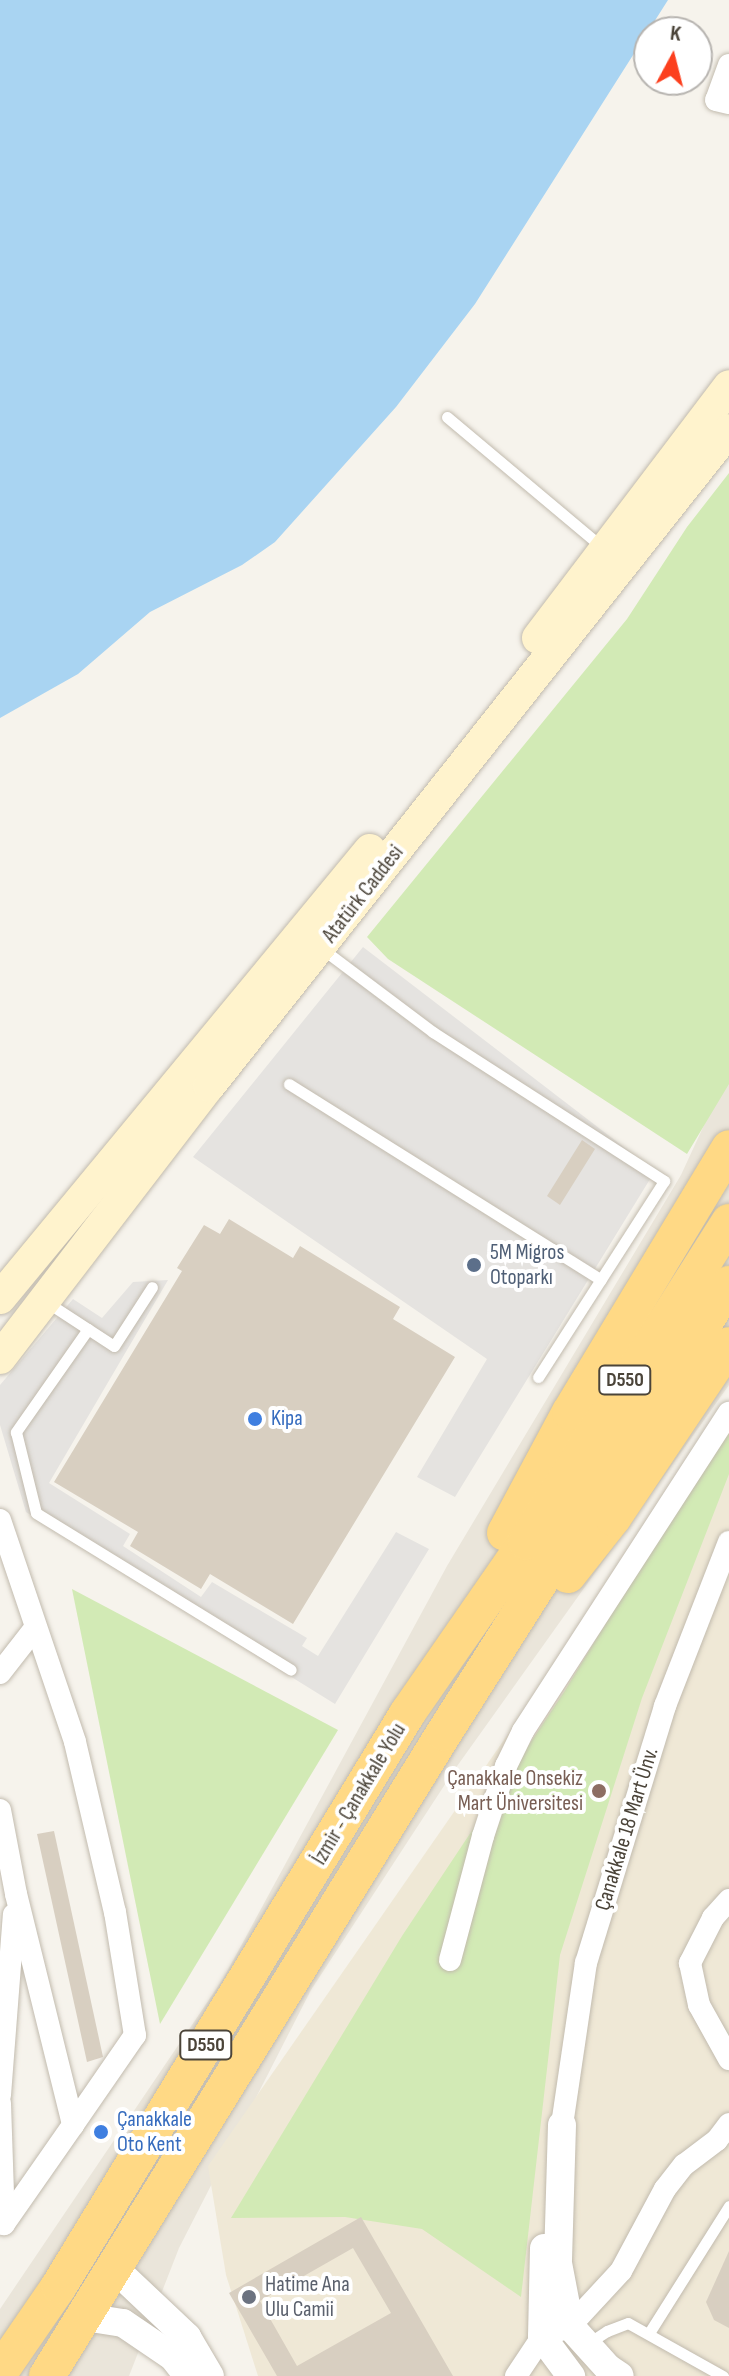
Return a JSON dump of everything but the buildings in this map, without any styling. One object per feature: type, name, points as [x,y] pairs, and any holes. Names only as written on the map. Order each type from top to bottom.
[{"type":"highway","points":[[407,1714],[570,1412],[729,1148]]},
{"type":"highway","name":"İzmir - Çanakkale Yolu","points":[[47,2376],[116,2270],[415,1785],[541,1548],[729,1222]]},
{"type":"highway","name":"İzmir - Çanakkale Yolu","points":[[0,2372],[59,2286],[407,1714],[541,1548],[729,1284]]},
{"type":"highway","points":[[444,1733],[613,1518],[729,1345]]},
{"type":"main road","name":"Atatürk Caddesi","points":[[0,1358],[729,386]]},
{"type":"main road","name":"Atatürk Caddesi","points":[[0,1298],[312,940],[729,430]]},
{"type":"street","points":[[729,65],[716,100],[729,103]]},
{"type":"street","points":[[450,1960],[483,1836],[512,1754],[729,1413]]},
{"type":"street","points":[[0,1520],[75,1742],[115,1912],[135,2035],[4,2224],[0,2103]]},
{"type":"street","name":"Çanakkale 18 Mart Ünv.","points":[[562,2125],[586,1963],[665,1706],[729,1542]]},
{"type":"street","points":[[0,1673],[36,1627]]},
{"type":"street","points":[[0,1810],[16,1894],[73,2125]]},
{"type":"street","points":[[0,2095],[16,1894]]},
{"type":"street","points":[[729,1900],[713,1918],[690,1963],[699,2005],[729,2059]]},
{"type":"street","points":[[578,2335],[621,2271],[665,2189],[684,2165],[717,2140],[729,2124]]},
{"type":"street","points":[[562,2125],[558,2263],[578,2335],[620,2376]]},
{"type":"street","points":[[516,2376],[542,2337],[543,2260],[562,2125]]},
{"type":"street","points":[[116,2270],[187,2337],[210,2376]]},
{"type":"street","points":[[81,2321],[91,2318],[123,2323],[173,2357],[188,2376]]},
{"type":"street","points":[[542,2337],[578,2335]]},
{"type":"street","points":[[542,2337],[571,2376]]},
{"type":"lane","points":[[447,417],[604,550]]},
{"type":"lane","points":[[312,940],[433,1032],[664,1181],[538,1377]]},
{"type":"lane","points":[[289,1084],[601,1280]]},
{"type":"lane","points":[[44,1301],[114,1346],[152,1287]]},
{"type":"lane","points":[[88,1329],[16,1432],[36,1513],[291,1670]]},
{"type":"lane","points":[[649,2333],[729,2206]]},
{"type":"lane","points":[[578,2335],[607,2331],[628,2323],[723,2376]]},
{"type":"shaded area","name":"5M Migros Otoparkı","points":[[363,947],[655,1171],[455,1497],[417,1477],[487,1359],[193,1157]]},
{"type":"shaded area","points":[[729,1071],[729,1385],[455,1769],[311,1990],[179,2248],[129,2376],[0,2376],[0,2309],[223,1979],[447,1566],[681,1175]]},
{"type":"shaded area","points":[[168,1280],[49,1483],[130,1534],[123,1546],[201,1597],[212,1582],[307,1638],[302,1646],[318,1656],[396,1532],[429,1549],[335,1704],[26,1512],[0,1425],[0,1385],[73,1299],[102,1318],[133,1282]]},
{"type":"shaded area","name":"Çanakkale Onsekiz Mart Üniversitesi","points":[[729,1416],[729,2376],[258,2376],[226,2275],[208,2166]]},
{"type":"green space","points":[[729,473],[729,1084],[687,1154],[388,959],[367,937],[627,619],[687,527]]},
{"type":"green space","points":[[729,1420],[729,1474],[642,1698],[560,1955],[521,2297],[422,2229],[345,2217],[231,2218],[402,1936],[564,1692]]},
{"type":"green space","points":[[72,1589],[338,1730],[160,2024]]},
{"type":"water","points":[[0,0],[668,0],[658,16],[633,16],[633,55],[475,304],[396,407],[275,542],[242,565],[150,612],[78,674],[0,718]]},
{"type":"place","name":"5M Migros Otoparkı","points":[[474,1265]]},
{"type":"place","name":"Kipa","points":[[255,1419]]},
{"type":"place","name":"Çanakkale Onsekiz Mart Üniversitesi","points":[[599,1791]]},
{"type":"place","name":"Çanakkale Oto Kent","points":[[101,2132]]},
{"type":"place","name":"Hatime Ana Ulu Camii","points":[[249,2297]]}]
